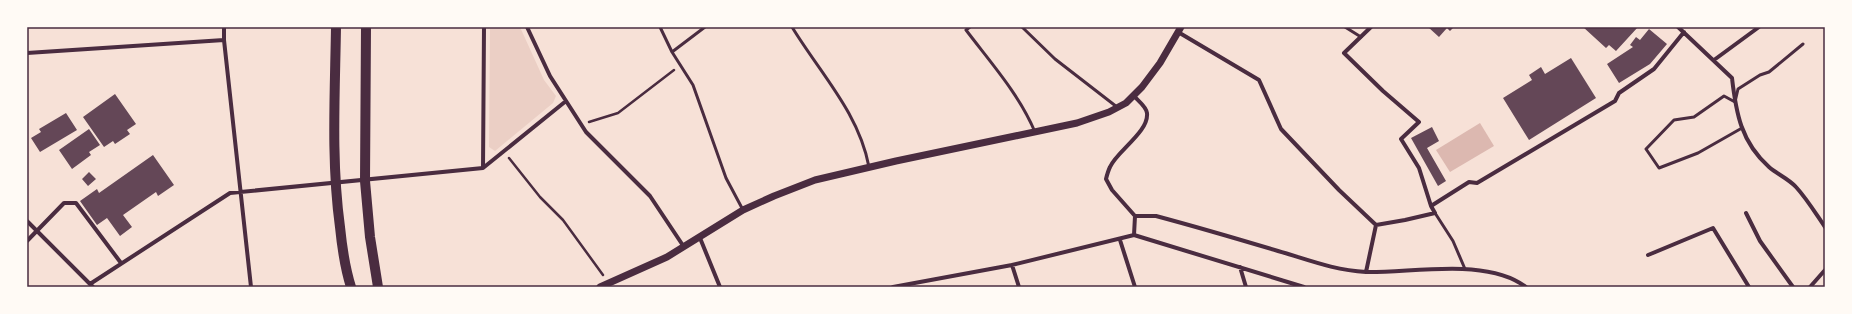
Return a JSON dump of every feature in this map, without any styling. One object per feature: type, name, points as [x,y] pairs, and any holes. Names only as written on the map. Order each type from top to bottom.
[{"type":"main road","points":[[336,27],[334,150],[335,183],[343,251],[351,287]]},
{"type":"main road","points":[[366,27],[365,180],[370,238],[378,287]]},
{"type":"street","points":[[224,27],[224,40],[251,287]]},
{"type":"street","points":[[483,168],[484,27]]},
{"type":"street","points":[[528,27],[550,76],[586,132],[650,196],[684,247]]},
{"type":"street","points":[[1371,27],[1344,53],[1383,92],[1420,122],[1401,139],[1419,168],[1431,206],[1435,213],[1376,225]]},
{"type":"street","points":[[1678,27],[1732,78],[1735,102],[1742,128],[1751,148],[1769,167],[1795,186],[1825,227]]},
{"type":"street","points":[[1714,60],[1759,27]]},
{"type":"street","points":[[600,287],[667,257],[743,210],[815,180],[869,167],[1078,123],[1118,108],[1134,96],[1160,63],[1180,28],[1259,80],[1281,129],[1339,190],[1376,225]]},
{"type":"street","points":[[1431,206],[1470,182],[1477,183],[1616,101],[1619,93],[1654,69],[1684,32]]},
{"type":"street","points":[[27,53],[224,40]]},
{"type":"street","points":[[1134,96],[1146,108],[1146,121],[1141,130],[1110,166],[1106,179],[1112,190],[1136,216],[1156,216],[1332,269],[1366,272],[1465,269],[1486,270],[1520,282],[1526,287]]},
{"type":"street","points":[[27,221],[91,285],[121,263],[230,193],[483,168],[566,101]]},
{"type":"street","points":[[27,241],[64,203],[76,203],[121,263]]},
{"type":"street","points":[[1746,213],[1760,241],[1793,287]]},
{"type":"street","points":[[1134,235],[1136,216]]},
{"type":"street","points":[[1366,272],[1376,225]]},
{"type":"street","points":[[1648,255],[1713,228],[1749,287]]},
{"type":"street","points":[[893,287],[907,286],[1012,265],[1120,240],[1134,235],[1304,287]]},
{"type":"street","points":[[700,238],[720,287]]},
{"type":"street","points":[[1120,240],[1135,287]]},
{"type":"street","points":[[1012,265],[1019,287]]},
{"type":"street","points":[[1240,267],[1246,287]]},
{"type":"street","points":[[1810,287],[1825,270]]},
{"type":"lane","points":[[660,27],[672,52],[693,85],[726,178],[743,210]]},
{"type":"lane","points":[[672,52],[705,27]]},
{"type":"lane","points":[[792,27],[806,51],[847,107],[866,149],[869,167]]},
{"type":"lane","points":[[970,27],[966,30],[1016,96],[1028,116],[1035,132]]},
{"type":"lane","points":[[1022,27],[1055,59],[1118,108]]},
{"type":"lane","points":[[1346,27],[1361,37]]},
{"type":"lane","points":[[1742,128],[1698,153],[1658,168],[1646,149],[1674,120],[1694,117],[1724,96],[1735,102],[1738,89],[1760,74],[1768,72],[1803,44]]},
{"type":"lane","points":[[1435,213],[1453,242],[1465,269]]},
{"type":"path","points":[[581,124],[618,112],[680,65]]},
{"type":"path","points":[[503,151],[540,197],[563,220],[609,283]]},
{"type":"shaded area","points":[[490,27],[520,27],[544,80],[556,96],[553,103],[495,151],[489,147]]},
{"type":"shaded area","points":[[1480,123],[1494,146],[1450,172],[1436,150]]},
{"type":"building","points":[[1428,27],[1454,27],[1450,31],[1447,28],[1439,37]]},
{"type":"building","points":[[1583,27],[1638,27],[1616,51],[1609,45],[1606,48]]},
{"type":"building","points":[[1649,29],[1667,44],[1650,64],[1619,83],[1607,64],[1633,47],[1630,45],[1636,37],[1640,40]]},
{"type":"building","points":[[1571,58],[1596,98],[1529,140],[1503,98],[1532,80],[1529,75],[1541,67],[1545,74]]},
{"type":"building","points":[[115,94],[136,124],[127,130],[130,134],[115,144],[113,141],[104,147],[83,117]]},
{"type":"building","points":[[66,113],[77,130],[40,152],[31,138],[41,132],[39,129]]},
{"type":"building","points":[[1432,127],[1439,141],[1427,148],[1446,181],[1438,186],[1411,138]]},
{"type":"building","points":[[89,129],[100,145],[89,152],[91,155],[72,169],[59,150]]},
{"type":"building","points":[[153,155],[174,185],[158,196],[156,192],[123,215],[132,227],[120,236],[107,218],[97,225],[80,201],[97,189],[99,193]]},
{"type":"building","points":[[89,172],[96,179],[88,186],[82,179]]}]
